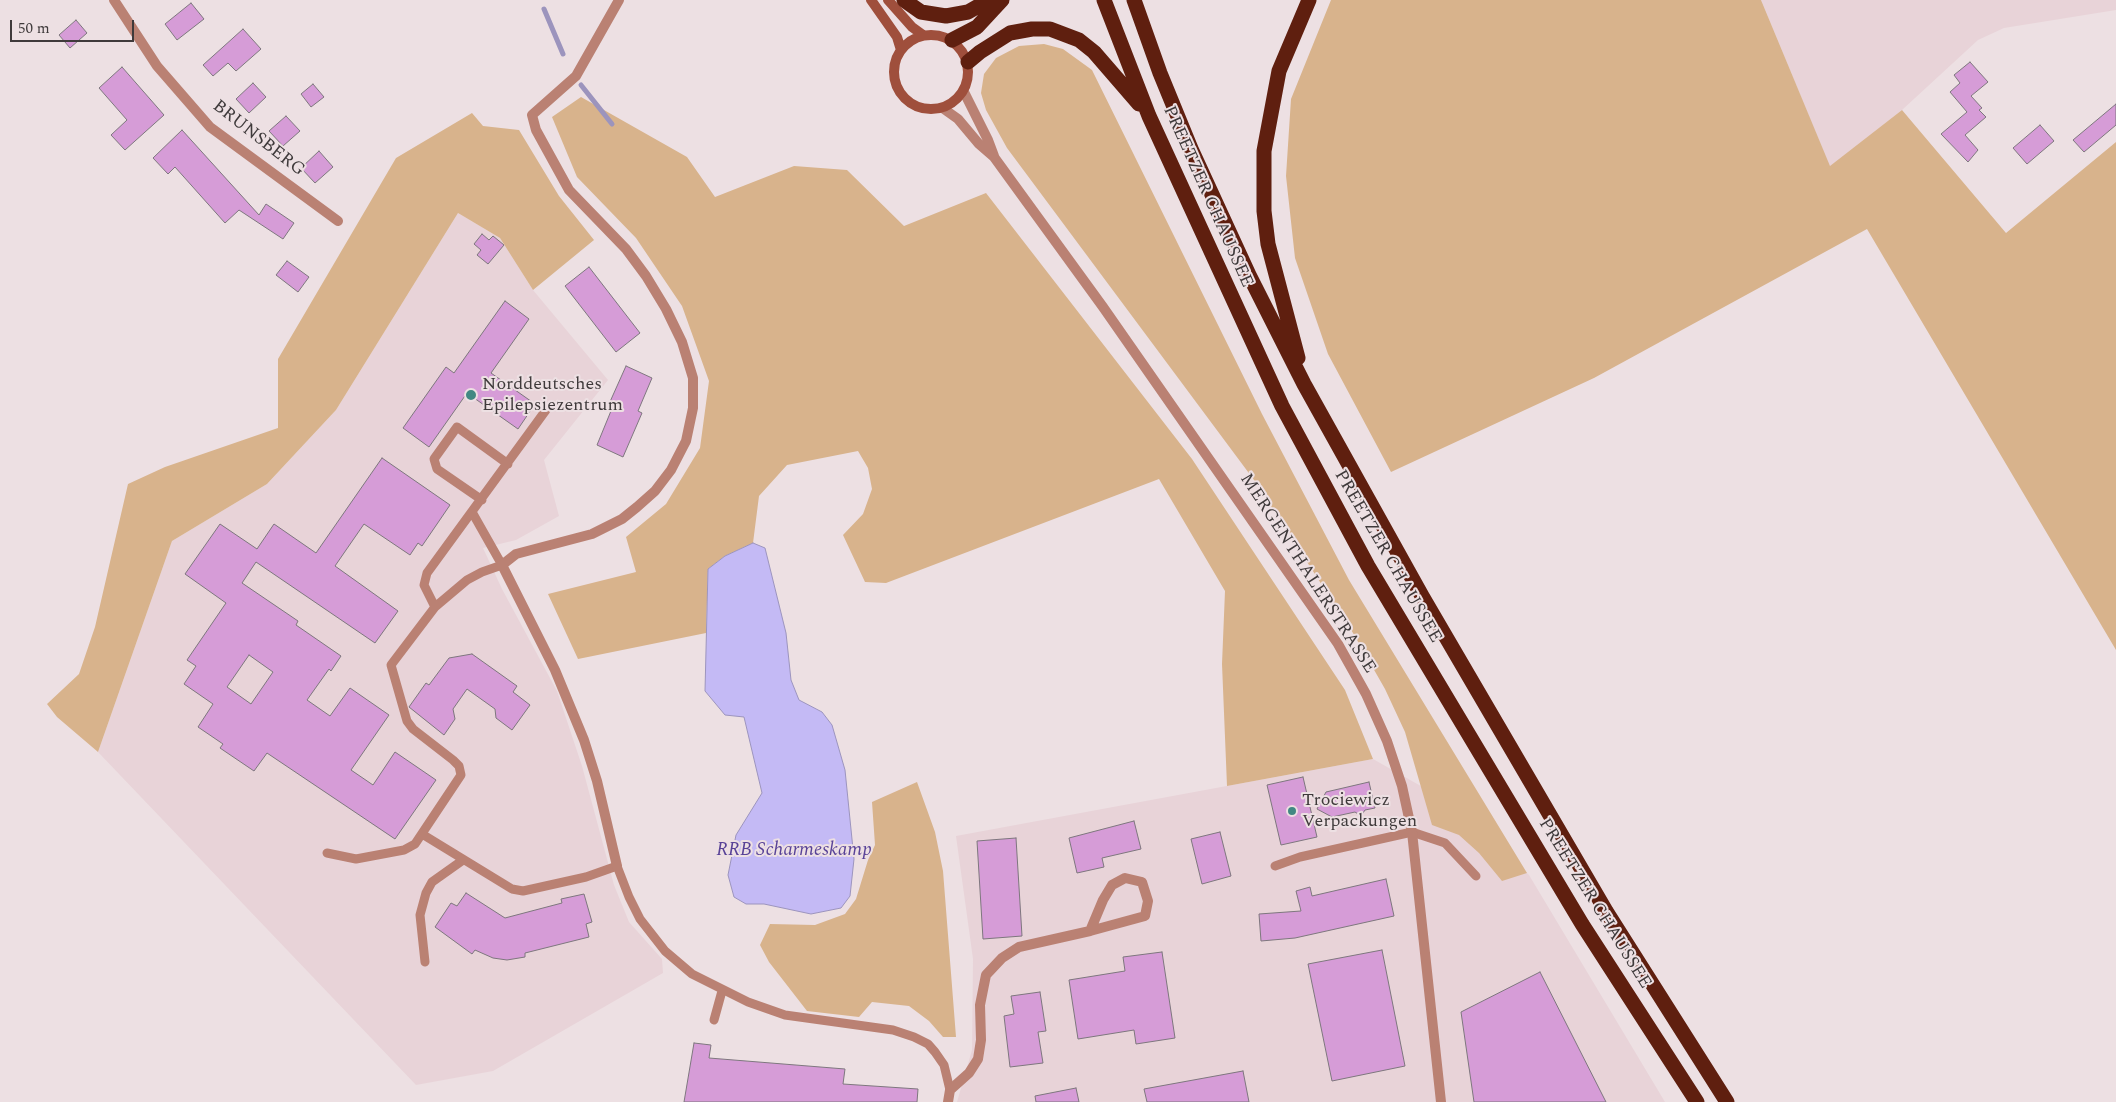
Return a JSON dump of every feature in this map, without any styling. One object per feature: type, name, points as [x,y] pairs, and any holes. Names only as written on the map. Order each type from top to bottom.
[{"type":"highway","points":[[904,0],[922,12],[946,16],[968,12],[989,0]]},
{"type":"highway","points":[[952,40],[977,27],[1002,0]]},
{"type":"highway","name":"PREETZER CHAUSSEE","points":[[1104,0],[1149,116],[1282,406],[1368,566],[1582,924],[1697,1102]]},
{"type":"highway","name":"PREETZER CHAUSSEE","points":[[1134,0],[1160,73],[1192,151],[1248,275],[1304,384],[1422,596],[1606,911],[1727,1102]]},
{"type":"highway","points":[[1304,384],[1268,244],[1264,178],[1266,130],[1279,71],[1309,0]]},
{"type":"highway","points":[[968,62],[1010,33],[1032,29],[1050,29],[1065,33],[1094,52],[1149,116]]},
{"type":"main road","points":[[871,0],[892,30],[901,50]]},
{"type":"main road","points":[[888,0],[912,27],[923,35]]},
{"type":"main road","points":[[923,35],[938,35],[952,40],[962,50],[968,62],[969,75],[964,92],[944,109],[923,109],[912,104],[902,96],[896,85],[895,61],[907,43],[923,35]]},
{"type":"street","name":"BRUNSBERG","points":[[114,0],[157,66],[210,127],[338,221]]},
{"type":"street","points":[[617,866],[597,781],[581,732],[555,670],[502,565],[507,559],[522,552],[592,534],[622,519],[637,507],[655,491],[671,470],[686,441],[693,408],[694,378],[682,342],[666,309],[646,276],[626,249],[569,190],[536,130],[532,115],[576,76],[619,0]]},
{"type":"street","name":"MERGENTHALERSTRASSE","points":[[964,92],[988,140],[994,157]]},
{"type":"street","name":"MERGENTHALERSTRASSE","points":[[944,109],[958,119],[979,144],[994,157],[1104,307],[1338,644],[1366,694],[1387,741],[1402,786],[1412,832],[1442,1102]]},
{"type":"street","points":[[948,1102],[950,1090],[969,1073],[978,1059],[981,1040],[980,1005],[986,976],[1002,958],[1019,947],[1090,932],[1145,916],[1148,901],[1142,882],[1125,878],[1112,885],[1103,900],[1090,932]]},
{"type":"lane","points":[[435,607],[424,585],[427,573],[546,410]]},
{"type":"lane","points":[[482,500],[437,469],[434,458],[457,427],[508,464]]},
{"type":"lane","points":[[326,853],[356,859],[404,850],[415,844],[461,775],[460,766],[454,760],[413,729],[406,721],[391,665],[435,607],[467,580],[502,565],[472,512]]},
{"type":"lane","points":[[1275,866],[1300,857],[1412,832],[1445,843],[1476,876]]},
{"type":"lane","points":[[422,834],[512,889],[523,891],[586,877],[617,866],[628,897],[640,919],[654,938],[692,974],[722,991],[785,1015],[893,1030],[914,1037],[928,1044],[944,1065],[950,1090]]},
{"type":"lane","points":[[425,962],[420,915],[426,893],[432,882],[463,860]]},
{"type":"lane","points":[[714,1020],[722,991]]},
{"type":"shaded area","points":[[1331,0],[1761,0],[1830,166],[1902,110],[2006,233],[2116,142],[2116,650],[1867,229],[1594,378],[1391,472],[1328,354],[1295,258],[1286,176],[1291,99]]},
{"type":"shaded area","points":[[1761,0],[2116,0],[2116,10],[2004,28],[1978,40],[1902,110],[1830,167]]},
{"type":"shaded area","points":[[1044,44],[1063,49],[1092,70],[1262,414],[1349,580],[1527,873],[1502,881],[1479,853],[1459,835],[1432,825],[1405,732],[1385,689],[1353,633],[1254,480],[1007,148],[986,110],[981,93],[984,74],[996,58],[1019,46]]},
{"type":"shaded area","points":[[581,97],[687,157],[715,197],[794,166],[847,170],[904,226],[986,193],[1192,459],[1345,690],[1373,759],[1227,786],[1222,664],[1225,591],[1159,479],[886,583],[865,582],[843,535],[863,514],[872,489],[868,468],[858,451],[787,465],[759,496],[753,543],[725,556],[708,569],[706,633],[578,659],[548,594],[636,572],[626,537],[666,504],[700,448],[709,381],[682,306],[636,238],[577,177],[552,117]]},
{"type":"shaded area","points":[[472,113],[483,126],[519,130],[559,196],[594,240],[533,290],[500,238],[458,213],[336,410],[267,484],[172,541],[98,752],[57,717],[47,704],[79,674],[95,627],[128,484],[165,467],[278,428],[278,359],[396,158]]},
{"type":"shaded area","points":[[458,213],[500,238],[533,290],[608,380],[544,460],[559,516],[516,540],[483,548],[502,589],[557,691],[582,766],[614,885],[629,922],[662,959],[663,973],[493,1071],[416,1085],[98,752],[172,541],[267,484],[336,410]]},
{"type":"shaded area","points":[[1373,759],[1458,807],[1529,875],[1665,1102],[957,1102],[972,1050],[973,959],[956,836]]},
{"type":"shaded area","points":[[917,782],[935,832],[943,871],[956,1037],[943,1037],[929,1021],[909,1006],[872,1002],[859,1017],[807,1011],[769,962],[760,945],[770,924],[815,925],[845,914],[856,899],[868,860],[875,845],[872,802]]},
{"type":"water","name":"RRB Scharmeskamp","points":[[753,543],[765,548],[786,633],[791,680],[799,700],[822,712],[832,725],[845,770],[854,859],[850,896],[841,908],[811,914],[764,904],[746,904],[734,897],[728,875],[736,835],[762,793],[744,717],[725,715],[705,691],[708,569],[725,556]]},
{"type":"building","points":[[191,3],[204,19],[177,40],[165,24]]},
{"type":"building","points":[[76,20],[87,33],[70,48],[59,35]]},
{"type":"building","points":[[243,29],[261,49],[236,71],[228,63],[213,76],[203,65]]},
{"type":"building","points":[[1970,62],[1988,82],[1971,96],[1982,108],[1979,110],[1986,117],[1965,135],[1978,150],[1968,162],[1941,134],[1967,112],[1950,92],[1960,83],[1954,75]]},
{"type":"building","points":[[122,67],[164,115],[125,150],[111,135],[127,120],[99,88]]},
{"type":"building","points":[[253,83],[266,97],[249,113],[236,99]]},
{"type":"building","points":[[313,84],[324,97],[311,107],[301,94]]},
{"type":"building","points":[[2116,104],[2116,125],[2084,152],[2073,140]]},
{"type":"building","points":[[286,116],[300,131],[283,146],[269,131]]},
{"type":"building","points":[[2040,125],[2054,141],[2027,164],[2013,148]]},
{"type":"building","points":[[182,130],[259,215],[266,204],[294,223],[283,239],[239,210],[225,223],[175,167],[168,174],[153,158]]},
{"type":"building","points":[[319,151],[333,167],[315,183],[301,168]]},
{"type":"building","points":[[482,234],[489,240],[493,236],[504,245],[488,264],[477,255],[481,250],[474,244]]},
{"type":"building","points":[[287,261],[309,277],[298,292],[276,275]]},
{"type":"building","points":[[589,267],[640,333],[616,352],[565,286]]},
{"type":"building","points":[[505,301],[529,319],[491,373],[535,404],[518,429],[467,393],[429,447],[403,428],[446,367],[454,373]]},
{"type":"building","points":[[626,366],[652,378],[638,411],[642,413],[623,457],[597,445],[613,406],[609,404]]},
{"type":"building","points":[[382,458],[450,505],[422,546],[418,543],[410,555],[364,524],[335,566],[398,611],[375,643],[256,562],[242,583],[298,621],[296,625],[341,656],[331,671],[329,669],[307,700],[330,716],[350,688],[389,715],[351,770],[373,785],[395,752],[436,780],[395,839],[267,753],[254,771],[220,748],[223,744],[198,727],[213,704],[184,684],[196,666],[187,660],[226,603],[185,574],[220,524],[257,549],[274,524],[316,553]],"holes":[[[249,655],[273,672],[251,704],[227,687]]]},
{"type":"building","points":[[472,654],[517,686],[513,692],[530,705],[512,730],[496,718],[495,709],[467,689],[453,709],[455,719],[444,735],[409,707],[426,683],[429,685],[449,658]]},
{"type":"building","name":"Trociewicz Verpackungen","points":[[1303,777],[1317,837],[1281,845],[1267,785]]},
{"type":"building","points":[[1369,782],[1375,808],[1365,810],[1361,816],[1355,812],[1332,817],[1317,809],[1326,792]]},
{"type":"building","points":[[1134,821],[1141,849],[1102,858],[1104,867],[1077,873],[1069,838]]},
{"type":"building","points":[[1220,832],[1231,876],[1202,884],[1191,839]]},
{"type":"building","points":[[1016,838],[1022,936],[983,939],[977,841]]},
{"type":"building","points":[[1386,879],[1394,916],[1295,938],[1261,941],[1259,914],[1301,911],[1296,891],[1310,887],[1312,896]]},
{"type":"building","points":[[466,893],[505,918],[562,903],[561,899],[584,894],[592,922],[586,924],[589,937],[525,953],[525,957],[507,960],[493,958],[475,950],[472,954],[435,927],[451,903],[457,906]]},
{"type":"building","points":[[1382,950],[1405,1066],[1332,1081],[1308,964]]},
{"type":"building","points":[[1162,952],[1175,1038],[1136,1044],[1134,1030],[1078,1039],[1069,980],[1125,971],[1123,957]]},
{"type":"building","points":[[1540,972],[1606,1102],[1474,1102],[1461,1012]]},
{"type":"building","points":[[1040,992],[1046,1031],[1038,1032],[1043,1063],[1010,1067],[1004,1016],[1014,1014],[1011,996]]},
{"type":"building","points":[[694,1043],[711,1045],[709,1058],[845,1069],[843,1084],[918,1089],[917,1102],[684,1102]]},
{"type":"building","points":[[1243,1071],[1249,1102],[1147,1102],[1144,1089]]},
{"type":"building","points":[[1076,1088],[1079,1102],[1036,1102],[1035,1096]]},
{"type":"waterway","points":[[544,9],[563,54]]},
{"type":"waterway","points":[[581,85],[612,124]]},
{"type":"place","name":"Norddeutsches Epilepsiezentrum","points":[[471,395]]},
{"type":"place","name":"Trociewicz Verpackungen","points":[[1292,811]]}]
